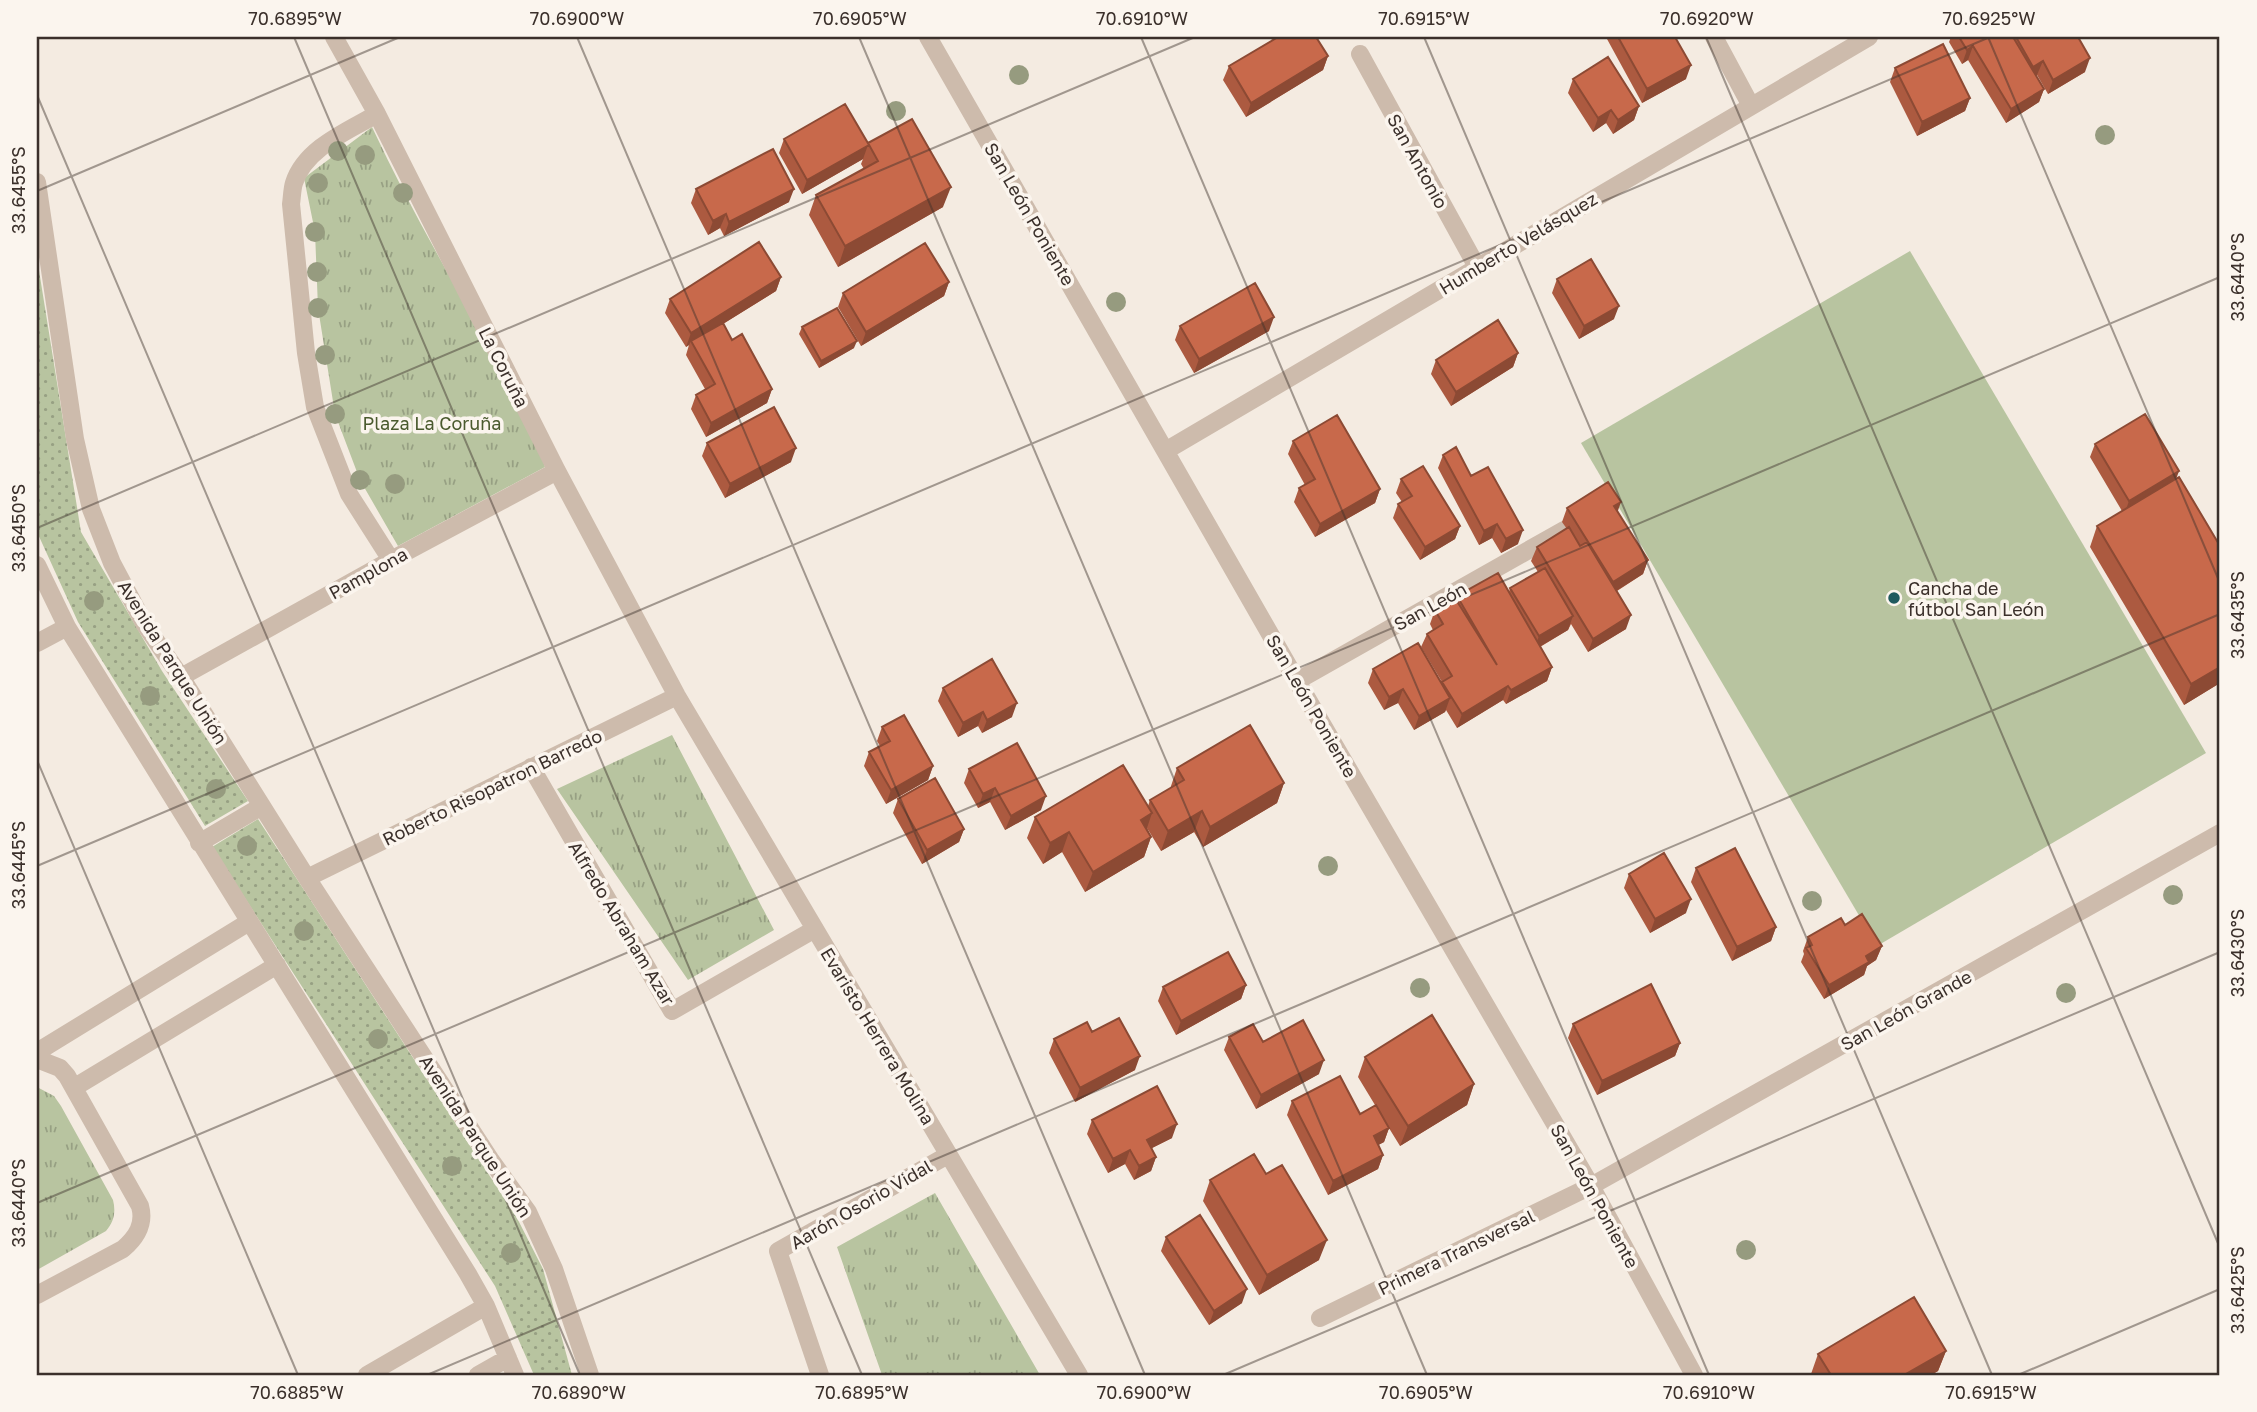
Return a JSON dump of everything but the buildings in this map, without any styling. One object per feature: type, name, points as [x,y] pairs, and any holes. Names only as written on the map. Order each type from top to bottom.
[{"type":"street","name":"La Coruña","points":[[334,37],[377,114],[557,471],[677,696]]},
{"type":"street","name":"San León Poniente","points":[[928,37],[1297,681],[1591,1186],[1694,1375]]},
{"type":"street","points":[[1714,37],[1751,106]]},
{"type":"street","name":"Humberto Velásquez","points":[[1167,450],[1869,37]]},
{"type":"street","name":"San Antonio","points":[[1360,54],[1477,267]]},
{"type":"street","points":[[377,114],[327,143],[305,163],[294,182],[291,204],[306,354],[315,407],[349,494],[391,560]]},
{"type":"street","name":"Avenida Parque Unión","points":[[37,182],[75,439],[91,509],[112,563],[145,625],[181,677],[307,878],[528,1212],[554,1269],[590,1375]]},
{"type":"street","name":"Pamplona","points":[[181,677],[557,471]]},
{"type":"street","name":"San León","points":[[1297,681],[1564,530]]},
{"type":"street","points":[[38,573],[67,627],[199,843],[468,1273],[486,1306],[515,1375]]},
{"type":"street","points":[[37,643],[67,627]]},
{"type":"street","name":"Roberto Risopatron Barredo","points":[[307,878],[677,696]]},
{"type":"street","name":"Evaristo Herrera Molina","points":[[677,696],[1079,1375]]},
{"type":"street","name":"Alfredo Abraham Azar","points":[[531,767],[672,1011],[815,929]]},
{"type":"street","points":[[199,843],[262,806]]},
{"type":"street","name":"San León Grande","points":[[1591,1186],[2220,833]]},
{"type":"street","points":[[37,1052],[250,922]]},
{"type":"street","points":[[75,1087],[277,965]]},
{"type":"street","points":[[37,1059],[60,1068],[75,1087],[140,1206],[142,1223],[133,1240],[123,1249],[37,1295]]},
{"type":"street","name":"Aarón Osorio Vidal","points":[[820,1375],[778,1251],[948,1155]]},
{"type":"street","name":"Primera Transversal","points":[[1320,1318],[1591,1186]]},
{"type":"street","points":[[368,1375],[486,1306]]},
{"type":"street","points":[[478,1375],[508,1358]]},
{"type":"green space","name":"Plaza La Coruña","points":[[372,127],[396,177],[515,392],[533,429],[545,467],[398,546],[360,480],[335,414],[318,308],[315,232],[304,178]]},
{"type":"green space","name":"Cancha de fútbol San León","points":[[1910,251],[2206,753],[1877,946],[1581,443]]},
{"type":"green space","points":[[37,258],[81,532],[162,671],[248,801],[205,826],[78,622],[37,532]]},
{"type":"green space","points":[[672,735],[774,930],[688,980],[557,789]]},
{"type":"green space","points":[[258,819],[517,1218],[543,1269],[572,1375],[534,1375],[495,1286],[212,847]]},
{"type":"green space","points":[[37,1087],[54,1096],[61,1106],[113,1200],[114,1217],[106,1231],[37,1270]]},
{"type":"green space","points":[[935,1193],[1040,1375],[882,1375],[837,1247]]},
{"type":"place","name":"Cancha de fútbol San León","points":[[1894,598]]}]
